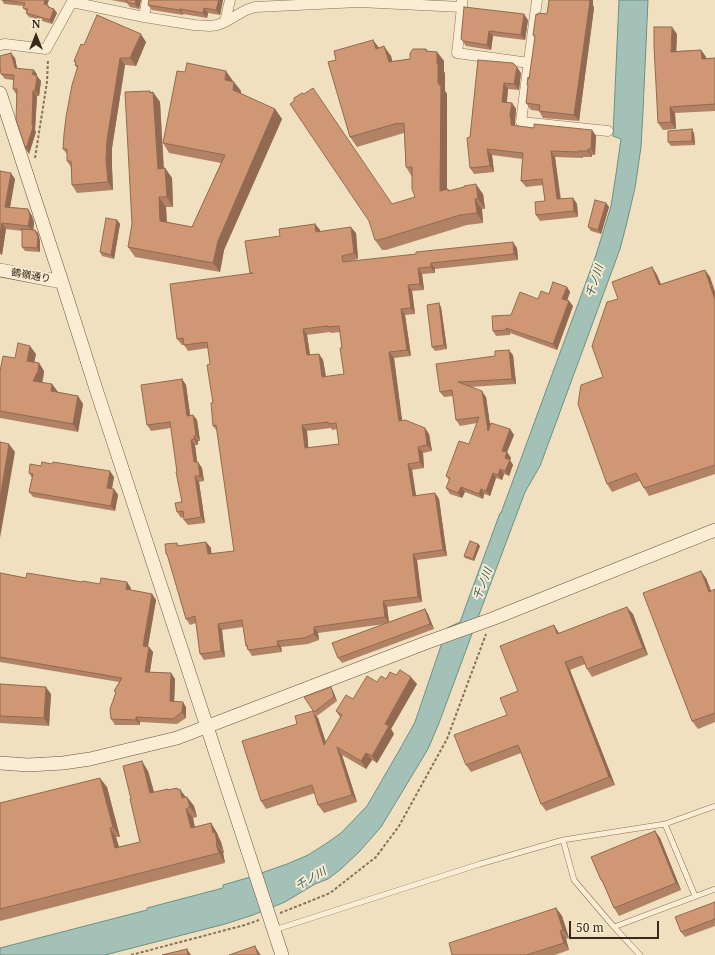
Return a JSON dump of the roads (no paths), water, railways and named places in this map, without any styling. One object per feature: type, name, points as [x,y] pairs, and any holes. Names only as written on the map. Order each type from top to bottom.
[{"type":"street","points":[[144,17],[147,0]]},
{"type":"street","points":[[225,22],[230,0]]},
{"type":"street","points":[[537,0],[521,122],[608,131]]},
{"type":"street","points":[[0,45],[5,44],[46,49],[72,1],[144,17],[210,26],[225,22],[246,10],[255,7],[287,3],[359,1],[462,4],[458,53],[529,63]]},
{"type":"street","points":[[0,93],[282,955]]},
{"type":"street","name":"鶴嶺通り","points":[[0,270],[62,282]]},
{"type":"street","points":[[0,763],[28,766],[63,763],[90,759],[177,738],[492,619],[715,530]]},
{"type":"lane","points":[[274,930],[473,866],[563,840],[665,824],[715,806]]},
{"type":"lane","points":[[665,824],[695,896]]},
{"type":"lane","points":[[563,840],[574,880],[640,955]]},
{"type":"lane","points":[[614,927],[715,889]]},
{"type":"water","name":"千ノ川","points":[[619,0],[648,0],[641,147],[635,188],[620,249],[540,466],[525,492],[439,723],[428,749],[381,827],[359,852],[328,879],[315,884],[285,902],[253,915],[225,924],[105,955],[0,955],[0,948],[147,910],[147,908],[223,888],[223,885],[287,864],[308,855],[341,833],[367,806],[415,722],[447,628],[460,622],[596,255],[611,206],[621,139],[613,136]]}]
